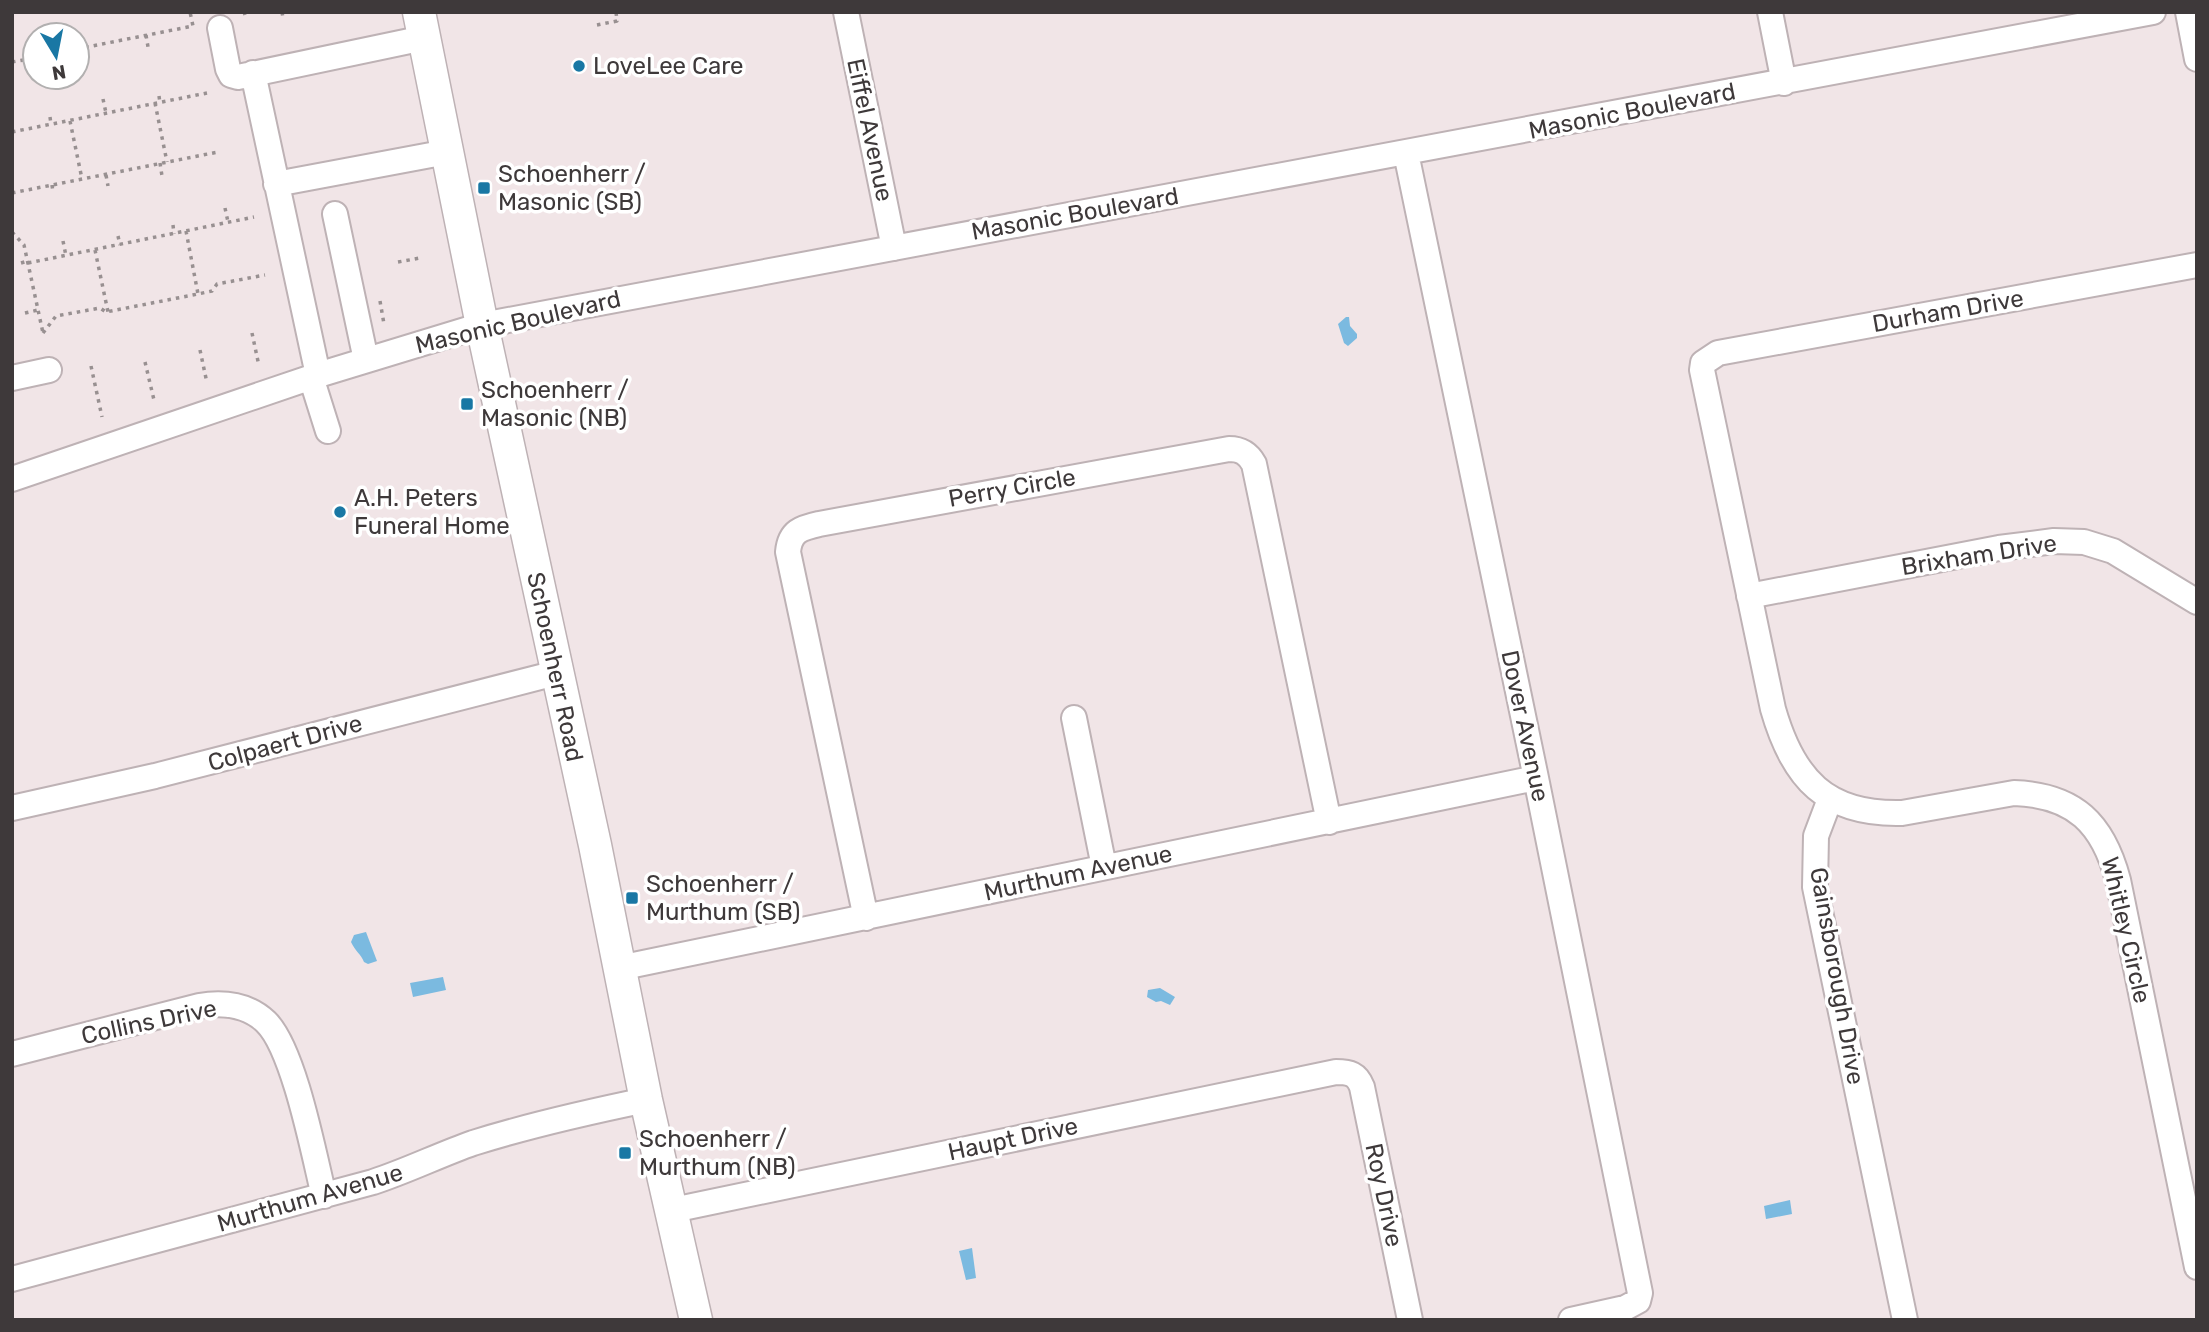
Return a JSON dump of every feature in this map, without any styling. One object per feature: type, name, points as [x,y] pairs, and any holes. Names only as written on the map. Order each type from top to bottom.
[{"type":"main road","name":"Schoenherr Road","points":[[421,25],[482,326],[595,845],[646,1101],[696,1320]]},
{"type":"street","name":"Eiffel Avenue","points":[[846,12],[894,248]]},
{"type":"street","points":[[1770,12],[1784,83]]},
{"type":"street","name":"Masonic Boulevard","points":[[12,479],[315,376],[482,326],[2153,12]]},
{"type":"street","points":[[2188,12],[2197,59]]},
{"type":"street","points":[[220,28],[231,75],[239,77],[421,25]]},
{"type":"street","points":[[253,74],[328,431]]},
{"type":"street","points":[[276,184],[447,152]]},
{"type":"street","name":"Dover Avenue","points":[[1406,153],[1639,1284],[1638,1301],[1625,1308],[1571,1320]]},
{"type":"street","points":[[335,214],[366,360]]},
{"type":"street","name":"Durham Drive","points":[[1749,596],[1702,378],[1703,363],[1718,353],[2197,265]]},
{"type":"street","points":[[12,378],[49,370]]},
{"type":"street","name":"Perry Circle","points":[[866,918],[788,552],[789,541],[794,533],[819,524],[1229,449],[1246,453],[1254,464],[1329,822]]},
{"type":"street","name":"Brixham Drive","points":[[1749,596],[1999,548],[2054,541],[2084,542],[2113,551],[2197,602]]},
{"type":"street","points":[[1749,596],[1781,737],[1808,782],[1830,799]]},
{"type":"street","name":"Colpaert Drive","points":[[12,808],[155,776],[556,673]]},
{"type":"street","points":[[1074,718],[1104,867]]},
{"type":"street","name":"Murthum Avenue","points":[[619,968],[1536,778]]},
{"type":"street","name":"Whitley Circle","points":[[1830,799],[1866,811],[1902,813],[2014,793],[2033,794],[2051,798],[2067,806],[2084,816],[2098,830],[2118,880],[2197,1267]]},
{"type":"street","name":"Gainsborough Drive","points":[[1830,799],[1816,836],[1815,887],[1905,1320]]},
{"type":"street","name":"Collins Drive","points":[[12,1054],[199,1006],[218,1003],[253,1012],[266,1022],[285,1054],[324,1196]]},
{"type":"street","name":"Haupt Drive","points":[[673,1210],[1336,1072],[1353,1074]]},
{"type":"street","name":"Roy Drive","points":[[1353,1074],[1362,1087],[1410,1320]]},
{"type":"street","name":"Murthum Avenue","points":[[12,1279],[324,1196],[406,1171],[441,1155],[508,1132],[646,1101]]},
{"type":"path","points":[[91,48],[193,26],[190,12]]},
{"type":"path","points":[[282,12],[283,18]]},
{"type":"path","points":[[597,25],[617,21],[616,12]]},
{"type":"path","points":[[146,35],[148,47]]},
{"type":"path","points":[[12,132],[206,93]]},
{"type":"path","points":[[159,96],[157,103],[167,162]]},
{"type":"path","points":[[103,99],[106,113]]},
{"type":"path","points":[[50,117],[51,124]]},
{"type":"path","points":[[70,121],[82,179]]},
{"type":"path","points":[[12,193],[216,152],[215,159]]},
{"type":"path","points":[[160,163],[162,176]]},
{"type":"path","points":[[106,174],[108,186]]},
{"type":"path","points":[[52,185],[53,192]]},
{"type":"path","points":[[225,208],[228,222]]},
{"type":"path","points":[[20,263],[254,217]]},
{"type":"path","points":[[173,225],[174,233]]},
{"type":"path","points":[[186,231],[198,295]]},
{"type":"path","points":[[12,232],[22,241],[43,333],[56,316],[80,314],[100,307],[108,312],[198,295],[214,290],[217,284],[265,275]]},
{"type":"path","points":[[118,236],[120,245]]},
{"type":"path","points":[[63,241],[66,256]]},
{"type":"path","points":[[95,250],[108,312]]},
{"type":"path","points":[[398,262],[420,258]]},
{"type":"path","points":[[241,279],[242,285]]},
{"type":"path","points":[[188,296],[189,302]]},
{"type":"path","points":[[380,300],[384,324]]},
{"type":"path","points":[[134,307],[135,313]]},
{"type":"path","points":[[25,313],[38,310]]},
{"type":"path","points":[[252,333],[259,366]]},
{"type":"path","points":[[200,350],[207,383]]},
{"type":"path","points":[[145,362],[154,400]]},
{"type":"path","points":[[91,366],[103,416]]},
{"type":"water","points":[[1349,317],[1350,326],[1357,334],[1357,338],[1348,346],[1344,343],[1338,324]]},
{"type":"water","points":[[366,932],[377,961],[368,964],[351,942],[354,935]]},
{"type":"water","points":[[443,977],[446,990],[413,997],[410,983]]},
{"type":"water","points":[[1160,988],[1175,997],[1170,1005],[1147,997],[1148,990]]},
{"type":"water","points":[[1790,1200],[1792,1214],[1766,1219],[1764,1206]]},
{"type":"water","points":[[972,1248],[976,1278],[966,1280],[959,1251]]},
{"type":"place","name":"LoveLee Care","points":[[579,66]]},
{"type":"place","name":"Schoenherr / Masonic (SB)","points":[[484,188]]},
{"type":"place","name":"Schoenherr / Masonic (NB)","points":[[467,404]]},
{"type":"place","name":"A.H. Peters Funeral Home","points":[[340,512]]},
{"type":"place","name":"Schoenherr / Murthum (SB)","points":[[632,898]]},
{"type":"place","name":"Schoenherr / Murthum (NB)","points":[[625,1153]]}]
